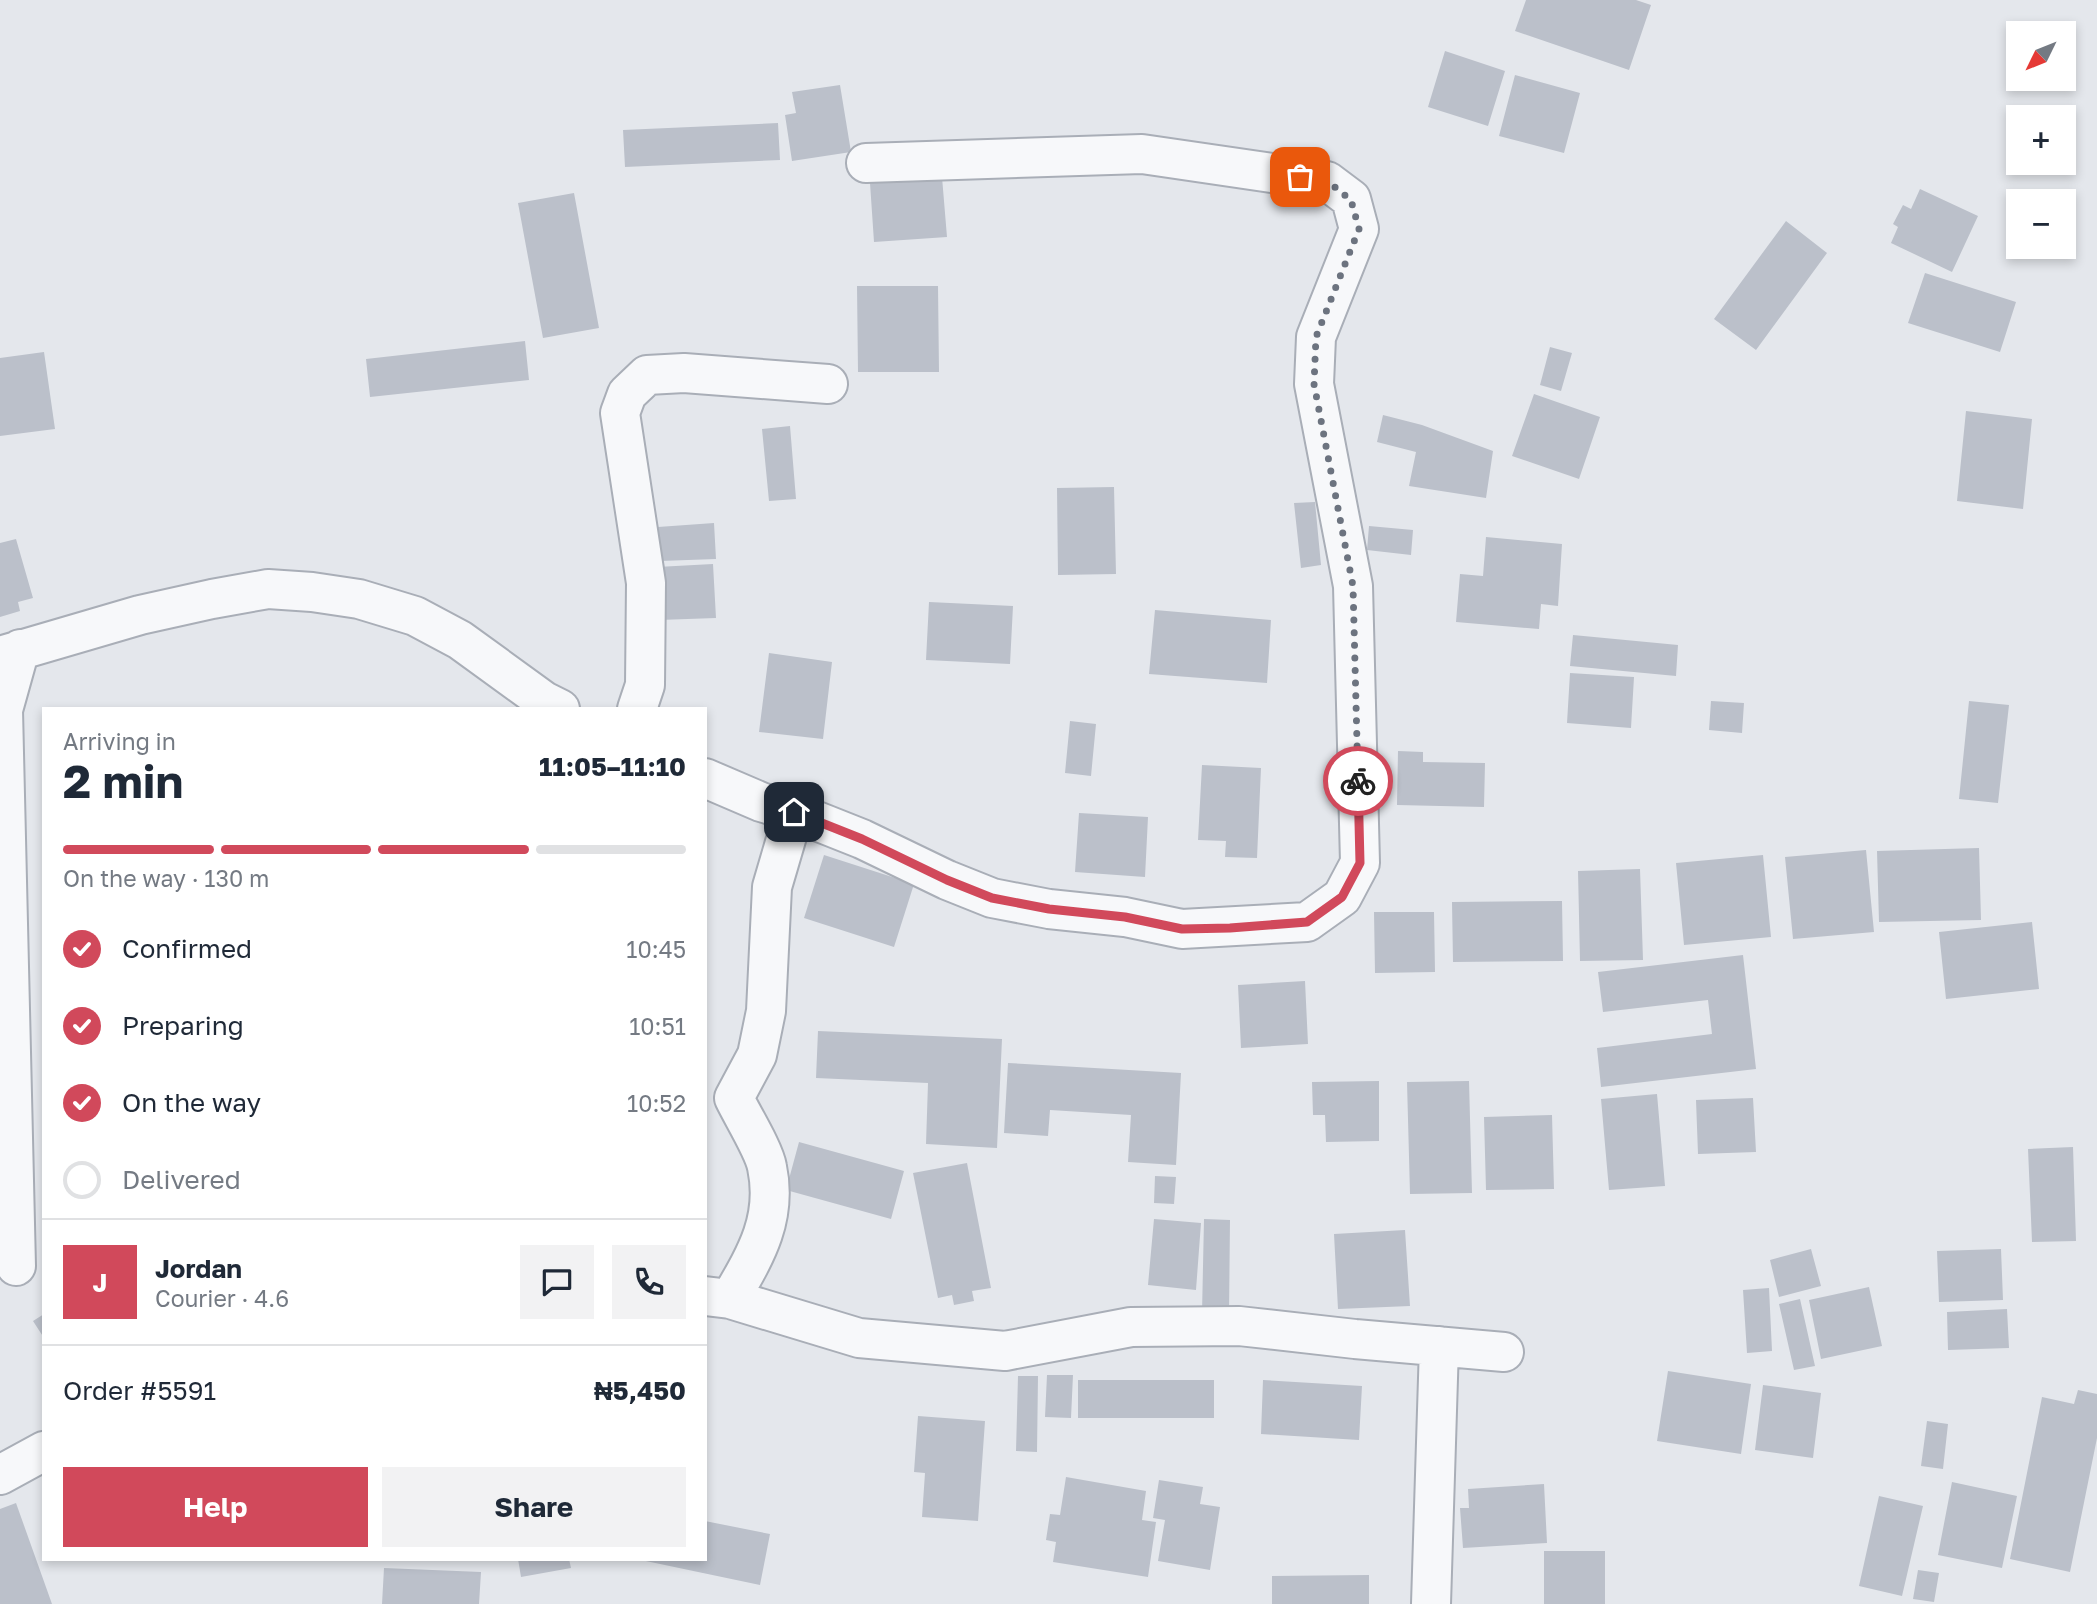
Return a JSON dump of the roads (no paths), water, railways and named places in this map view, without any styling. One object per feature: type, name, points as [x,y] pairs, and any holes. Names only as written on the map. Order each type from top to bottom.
[{"type":"street","points":[[707,779],[862,839],[947,880],[992,898],[1049,909],[1125,917],[1182,929],[1307,922],[1342,897],[1360,863],[1353,586],[1314,384],[1316,337],[1359,229],[1351,200],[1326,180],[1142,154],[866,163]]},
{"type":"street","points":[[639,707],[645,685],[646,583],[620,413],[627,394],[647,375],[672,374],[828,384]]},
{"type":"street","points":[[20,1269],[2,708],[10,653],[140,615],[212,598],[268,589],[312,592],[359,598],[415,617],[460,639],[556,707]]},
{"type":"street","points":[[794,812],[772,887],[766,1011],[757,1055],[719,1097],[767,1165],[770,1215],[755,1256],[718,1298],[859,1338],[1005,1351],[1131,1327],[1239,1326],[1504,1352]]},
{"type":"street","points":[[1431,1604],[1439,1346]]},
{"type":"street","points":[[0,1475],[42,1452]]}]
